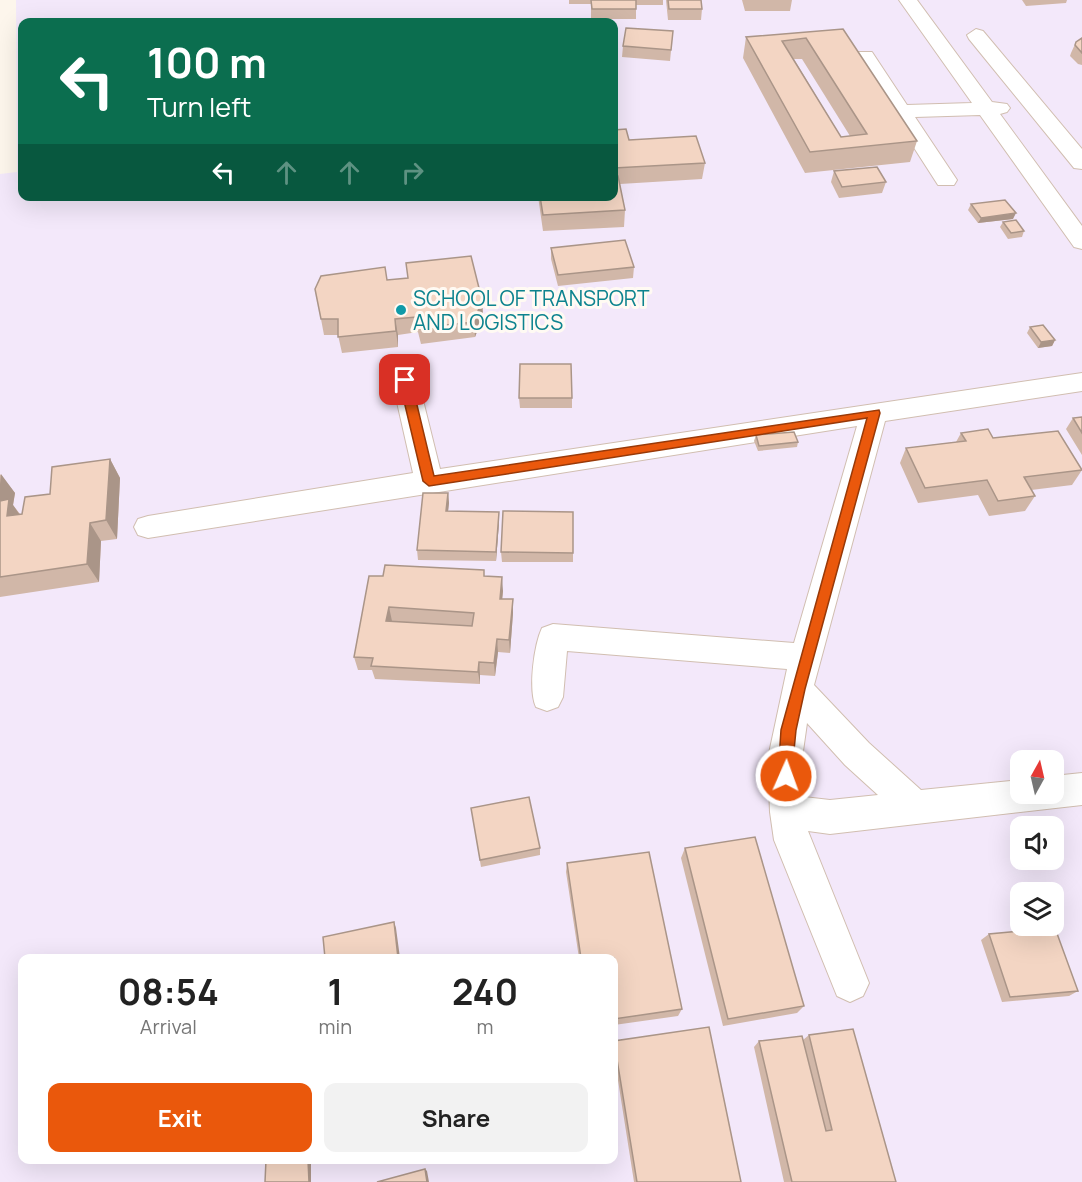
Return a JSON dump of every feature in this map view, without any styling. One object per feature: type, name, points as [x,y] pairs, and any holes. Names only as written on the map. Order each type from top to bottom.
[{"type":"lane","points":[[908,0],[984,109],[1082,242]]},
{"type":"lane","points":[[976,35],[1082,163]]},
{"type":"lane","points":[[865,56],[946,180]]},
{"type":"lane","points":[[901,111],[1035,106]]},
{"type":"lane","points":[[405,380],[429,481]]},
{"type":"lane","points":[[148,527],[429,481],[1082,382]]},
{"type":"lane","points":[[850,983],[792,840],[787,812],[785,758],[806,657],[874,413]]},
{"type":"lane","points":[[547,697],[552,637],[806,657]]},
{"type":"lane","points":[[798,689],[857,754],[915,807]]},
{"type":"lane","points":[[1064,791],[1082,789]]},
{"type":"lane","points":[[787,812],[830,817],[1010,797]]},
{"type":"shaded area","points":[[16,0],[1082,0],[1082,1182],[0,1182],[0,174],[17,172]]},
{"type":"building","points":[[591,0],[636,0],[636,9],[592,9]]},
{"type":"building","points":[[668,0],[701,0],[702,9],[669,9]]},
{"type":"building","points":[[626,28],[673,31],[671,50],[623,46]]},
{"type":"building","points":[[843,29],[917,141],[810,152],[746,37]],"holes":[[[806,38],[867,134],[841,137],[782,41]]]},
{"type":"building","points":[[1082,38],[1082,53],[1075,45]]},
{"type":"building","points":[[626,129],[629,140],[696,136],[705,163],[618,168],[618,130]]},
{"type":"building","points":[[877,167],[886,182],[842,187],[834,171]]},
{"type":"building","points":[[618,176],[625,210],[543,215],[541,201],[618,201]]},
{"type":"building","points":[[1005,200],[1016,213],[981,218],[971,204]]},
{"type":"building","points":[[1016,220],[1024,231],[1011,233],[1003,222]]},
{"type":"building","points":[[625,240],[634,267],[558,275],[551,248]]},
{"type":"building","name":"SCHOOL OF TRANSPORT AND LOGISTICS","points":[[471,256],[482,300],[474,322],[419,328],[416,317],[395,319],[396,331],[338,337],[338,319],[321,319],[315,289],[321,276],[385,267],[387,280],[408,278],[406,263]]},
{"type":"building","points":[[1043,325],[1055,340],[1041,342],[1030,327]]},
{"type":"building","points":[[520,364],[571,364],[572,398],[519,398]]},
{"type":"building","points":[[1082,417],[1082,433],[1073,418]]},
{"type":"building","points":[[988,429],[993,438],[1058,431],[1082,470],[1024,477],[1035,496],[998,501],[987,480],[925,488],[906,448],[966,441],[961,433]]},
{"type":"building","points":[[794,432],[798,442],[759,446],[756,435]]},
{"type":"building","points":[[110,459],[106,520],[90,523],[87,564],[0,577],[0,501],[9,499],[7,516],[22,514],[25,497],[50,494],[52,467]]},
{"type":"building","points":[[423,493],[448,493],[446,511],[499,512],[496,552],[417,550]]},
{"type":"building","points":[[503,511],[573,512],[573,553],[501,552]]},
{"type":"building","points":[[385,565],[484,570],[484,576],[502,577],[500,599],[513,599],[509,640],[497,639],[494,663],[479,662],[478,672],[371,666],[373,658],[354,657],[369,576],[383,576]],"holes":[[[389,607],[474,613],[472,626],[386,621]]]},
{"type":"building","points":[[529,797],[540,848],[480,860],[471,808]]},
{"type":"building","points":[[755,837],[804,1006],[728,1019],[685,848]]},
{"type":"building","points":[[649,852],[682,1009],[618,1018],[618,954],[580,954],[567,863]]},
{"type":"building","points":[[394,922],[398,954],[325,954],[323,937]]},
{"type":"building","points":[[1010,932],[1010,936],[1058,936],[1078,991],[1010,997],[989,934]]},
{"type":"building","points":[[709,1027],[741,1182],[637,1182],[618,1066],[618,1040]]},
{"type":"building","points":[[853,1029],[896,1182],[792,1182],[759,1041],[802,1036],[826,1131],[832,1130],[809,1035]]},
{"type":"building","points":[[266,1164],[308,1164],[309,1182],[265,1182]]},
{"type":"building","points":[[425,1169],[427,1182],[377,1182]]},
{"type":"place","name":"SCHOOL OF TRANSPORT AND LOGISTICS","points":[[401,310]]},
{"type":"route","points":[[405,380],[429,481],[874,413],[798,689],[785,758],[786,776]]}]
